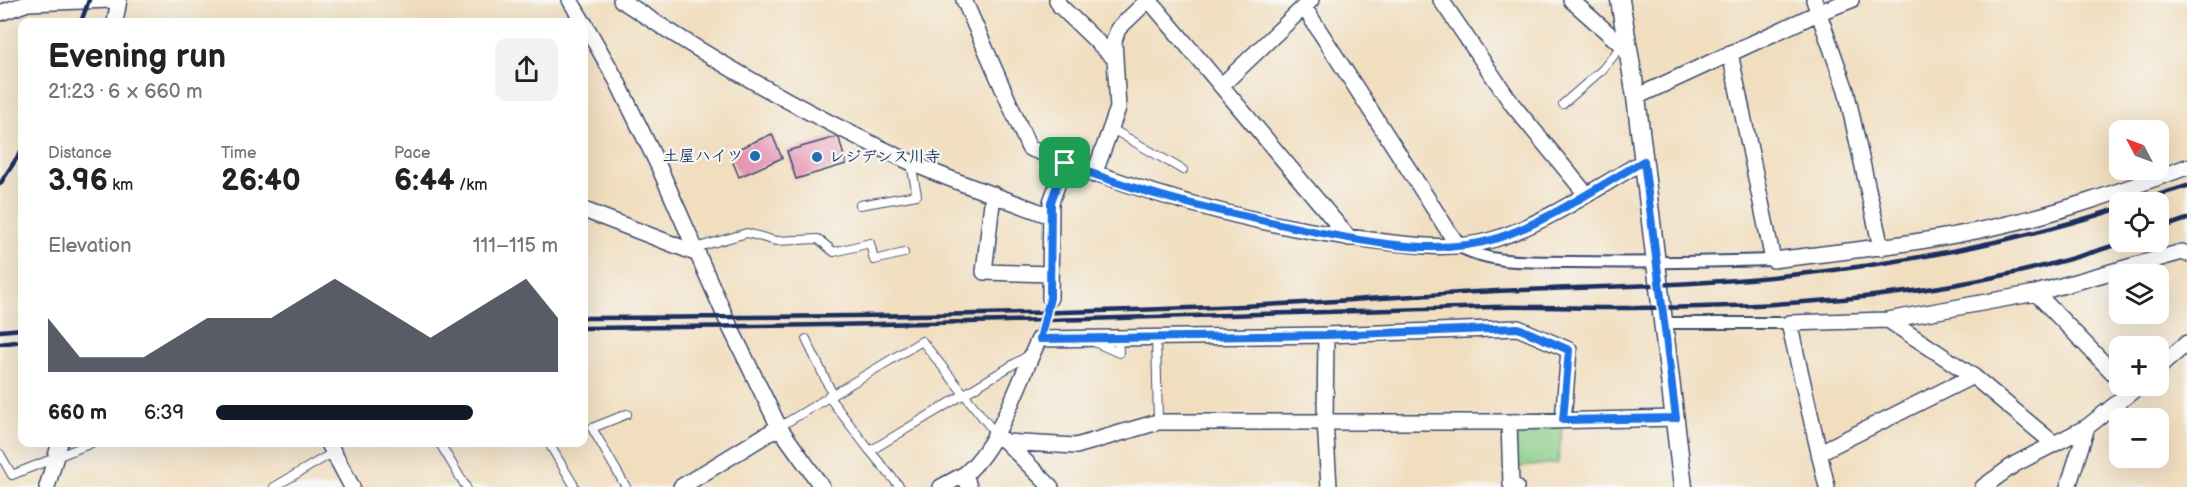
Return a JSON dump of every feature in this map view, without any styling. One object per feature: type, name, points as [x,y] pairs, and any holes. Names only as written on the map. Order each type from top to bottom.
[{"type":"street","points":[[0,13],[28,3],[111,0]]},
{"type":"street","points":[[116,18],[119,0]]},
{"type":"street","points":[[570,0],[580,18]]},
{"type":"street","points":[[621,0],[680,39],[768,90],[911,162],[1050,216]]},
{"type":"street","points":[[964,0],[1029,148],[1094,175],[1205,208],[1349,238],[1432,247],[1458,246],[1495,239],[1539,220],[1644,161]]},
{"type":"street","points":[[1057,0],[1060,6],[1116,59]]},
{"type":"street","points":[[1094,175],[1113,129],[1118,108],[1114,41],[1118,29],[1148,0],[1349,238]]},
{"type":"street","points":[[1441,0],[1512,104],[1586,195]]},
{"type":"street","points":[[1571,0],[1624,47]]},
{"type":"street","points":[[1620,0],[1624,47],[1636,97],[1683,487]]},
{"type":"street","points":[[1636,97],[1730,53],[1817,6],[1851,0]]},
{"type":"street","points":[[1221,86],[1308,3],[1458,246],[1475,256],[1520,261],[1656,264],[1773,260],[1881,248],[2000,226],[2126,189],[2187,167]]},
{"type":"street","points":[[1817,6],[1846,90],[1881,248]]},
{"type":"street","points":[[588,32],[617,81],[779,427],[822,487]]},
{"type":"street","points":[[1730,53],[1773,260]]},
{"type":"street","points":[[1050,298],[1051,202],[1065,163]]},
{"type":"street","points":[[993,194],[984,272],[1050,274]]},
{"type":"street","points":[[588,211],[696,251]]},
{"type":"street","points":[[1664,323],[1888,320],[2036,293],[2182,252],[2187,254]]},
{"type":"street","points":[[2036,293],[2109,369]]},
{"type":"street","points":[[1888,320],[1973,376],[2053,443]]},
{"type":"street","points":[[1789,323],[1827,487]]},
{"type":"street","points":[[941,487],[967,480],[976,464],[1000,438],[1032,353],[1040,339],[1156,335],[1326,335],[1518,328],[1569,350],[1563,420]]},
{"type":"street","points":[[1326,335],[1325,420],[1329,487]]},
{"type":"street","points":[[2169,359],[2187,344]]},
{"type":"street","points":[[1820,452],[1973,376]]},
{"type":"street","points":[[1983,487],[2053,443],[2087,428],[2123,396]]},
{"type":"street","points":[[1000,438],[1076,446],[1158,422],[1325,420],[1509,422],[1676,418]]},
{"type":"street","points":[[1509,422],[1511,486]]},
{"type":"street","points":[[681,487],[779,427]]},
{"type":"street","points":[[2068,487],[2087,428]]},
{"type":"street","points":[[1000,438],[1051,487]]},
{"type":"street","points":[[47,487],[58,447]]},
{"type":"street","points":[[331,447],[352,487]]},
{"type":"lane","points":[[1563,104],[1624,47]]},
{"type":"lane","points":[[1113,129],[1182,170]]},
{"type":"lane","points":[[860,206],[918,195],[911,162]]},
{"type":"lane","points":[[696,251],[747,233],[776,241],[818,239],[834,252],[870,243],[874,260],[904,253]]},
{"type":"lane","points":[[1040,339],[1050,298]]},
{"type":"lane","points":[[1156,335],[1158,422]]},
{"type":"lane","points":[[806,339],[830,394],[870,451],[900,487]]},
{"type":"lane","points":[[779,427],[830,394],[922,341],[1000,438]]},
{"type":"lane","points":[[870,451],[1032,353]]},
{"type":"lane","points":[[626,487],[592,428],[627,414]]},
{"type":"lane","points":[[0,454],[12,476],[82,447]]},
{"type":"lane","points":[[274,487],[331,447]]},
{"type":"lane","points":[[442,447],[466,487]]},
{"type":"lane","points":[[551,447],[575,487]]},
{"type":"green space","points":[[1563,420],[1558,463],[1511,468],[1509,422]]},
{"type":"building","name":"土屋ハイツ","points":[[772,134],[782,158],[739,177],[729,153]]},
{"type":"building","name":"レジデンス川寺","points":[[839,138],[846,164],[796,179],[787,151]]},
{"type":"railway","points":[[82,18],[89,0]]},
{"type":"railway","points":[[0,184],[18,156]]},
{"type":"railway","points":[[2168,192],[2187,186]]},
{"type":"railway","points":[[588,318],[1108,311],[1708,282],[1813,273],[1916,258],[2019,236],[2109,211]]},
{"type":"railway","points":[[2169,225],[2187,219]]},
{"type":"railway","points":[[588,328],[925,323],[1493,307],[1734,306],[1866,297],[1932,288],[1997,277],[2109,247]]},
{"type":"railway","points":[[0,331],[18,329]]},
{"type":"railway","points":[[0,344],[18,342]]},
{"type":"place","name":"土屋ハイツ","points":[[755,156]]},
{"type":"place","name":"レジデンス川寺","points":[[817,157]]},
{"type":"route","points":[[1644,161],[1676,418],[1563,420],[1569,350],[1518,328],[1326,335],[1156,335],[1040,339],[1050,298],[1051,202],[1065,163],[1131,187],[1205,208],[1349,238],[1432,247],[1458,246],[1495,239],[1539,220],[1644,161]]}]
